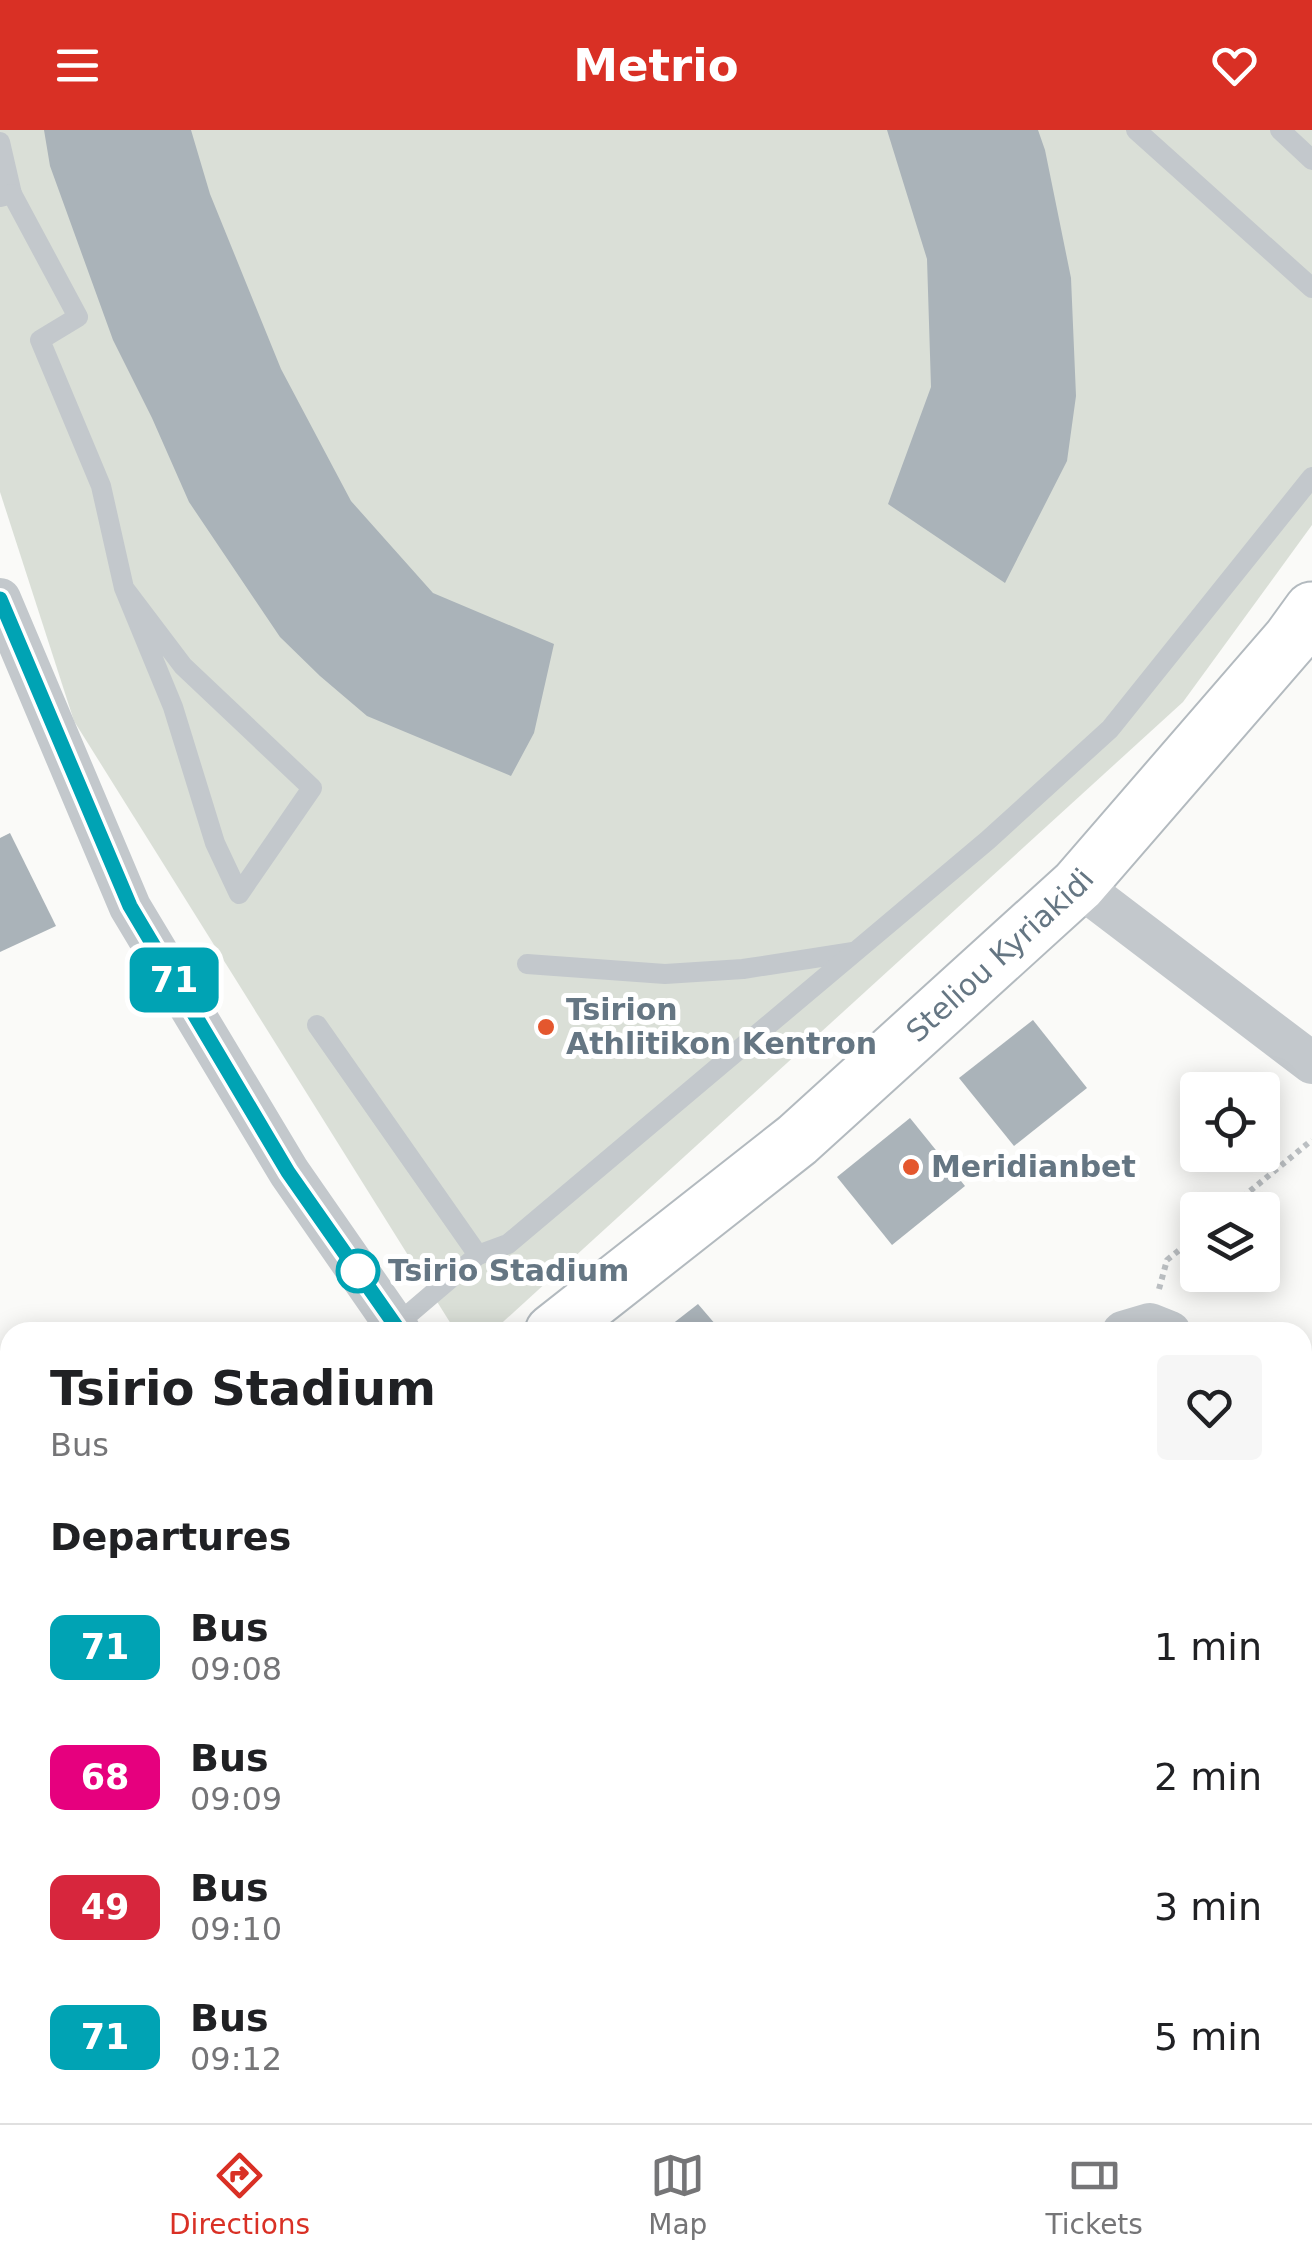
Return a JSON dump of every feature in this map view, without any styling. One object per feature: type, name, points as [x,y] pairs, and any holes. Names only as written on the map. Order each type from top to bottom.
[{"type":"street","points":[[0,599],[10,649],[130,906],[288,1172],[393,1322]]},
{"type":"street","name":"Steliou Kyriakidi","points":[[566,1322],[797,1140],[1078,885],[1305,634]]},
{"type":"street","points":[[1078,885],[1312,1063]]},
{"type":"lane","points":[[1136,130],[1312,288]]},
{"type":"lane","points":[[1280,130],[1312,160]]},
{"type":"lane","points":[[0,142],[6,195],[78,317],[40,340],[101,486],[124,588],[174,706],[215,843],[240,894],[312,788],[183,666],[124,588]]},
{"type":"lane","points":[[406,1322],[478,1256],[508,1244],[855,952],[988,840],[1110,729],[1312,477]]},
{"type":"lane","points":[[527,964],[665,974],[743,969],[855,952]]},
{"type":"lane","points":[[317,1025],[478,1256]]},
{"type":"path","points":[[1250,1192],[1312,1140]]},
{"type":"path","points":[[1150,1322],[1167,1260],[1180,1250]]},
{"type":"shaded area","name":"Tsirion Athlitikon Kentron","points":[[0,130],[1312,130],[1312,525],[1183,702],[503,1322],[450,1322],[74,721],[0,492]]},
{"type":"building","points":[[44,130],[191,130],[210,194],[281,369],[351,501],[433,593],[554,644],[534,733],[511,776],[367,716],[280,637],[189,502],[113,340],[50,166]]},
{"type":"building","points":[[887,130],[1038,130],[1045,150],[1071,278],[1076,396],[1067,461],[1005,583],[888,504],[931,387],[927,259]]},
{"type":"building","points":[[10,833],[56,926],[0,952],[0,838]]},
{"type":"building","points":[[1033,1020],[1087,1088],[1014,1146],[959,1078]]},
{"type":"building","points":[[910,1118],[965,1186],[892,1245],[837,1177]]},
{"type":"building","points":[[698,1304],[713,1322],[675,1322]]},
{"type":"bus line","name":"71","points":[[0,599],[130,906],[288,1172],[393,1322]]},
{"type":"place","name":"Tsirion Athlitikon Kentron","points":[[546,1027]]},
{"type":"place","name":"Meridianbet","points":[[911,1167]]},
{"type":"place","name":"Tsirio Stadium","points":[[358,1271]]}]
